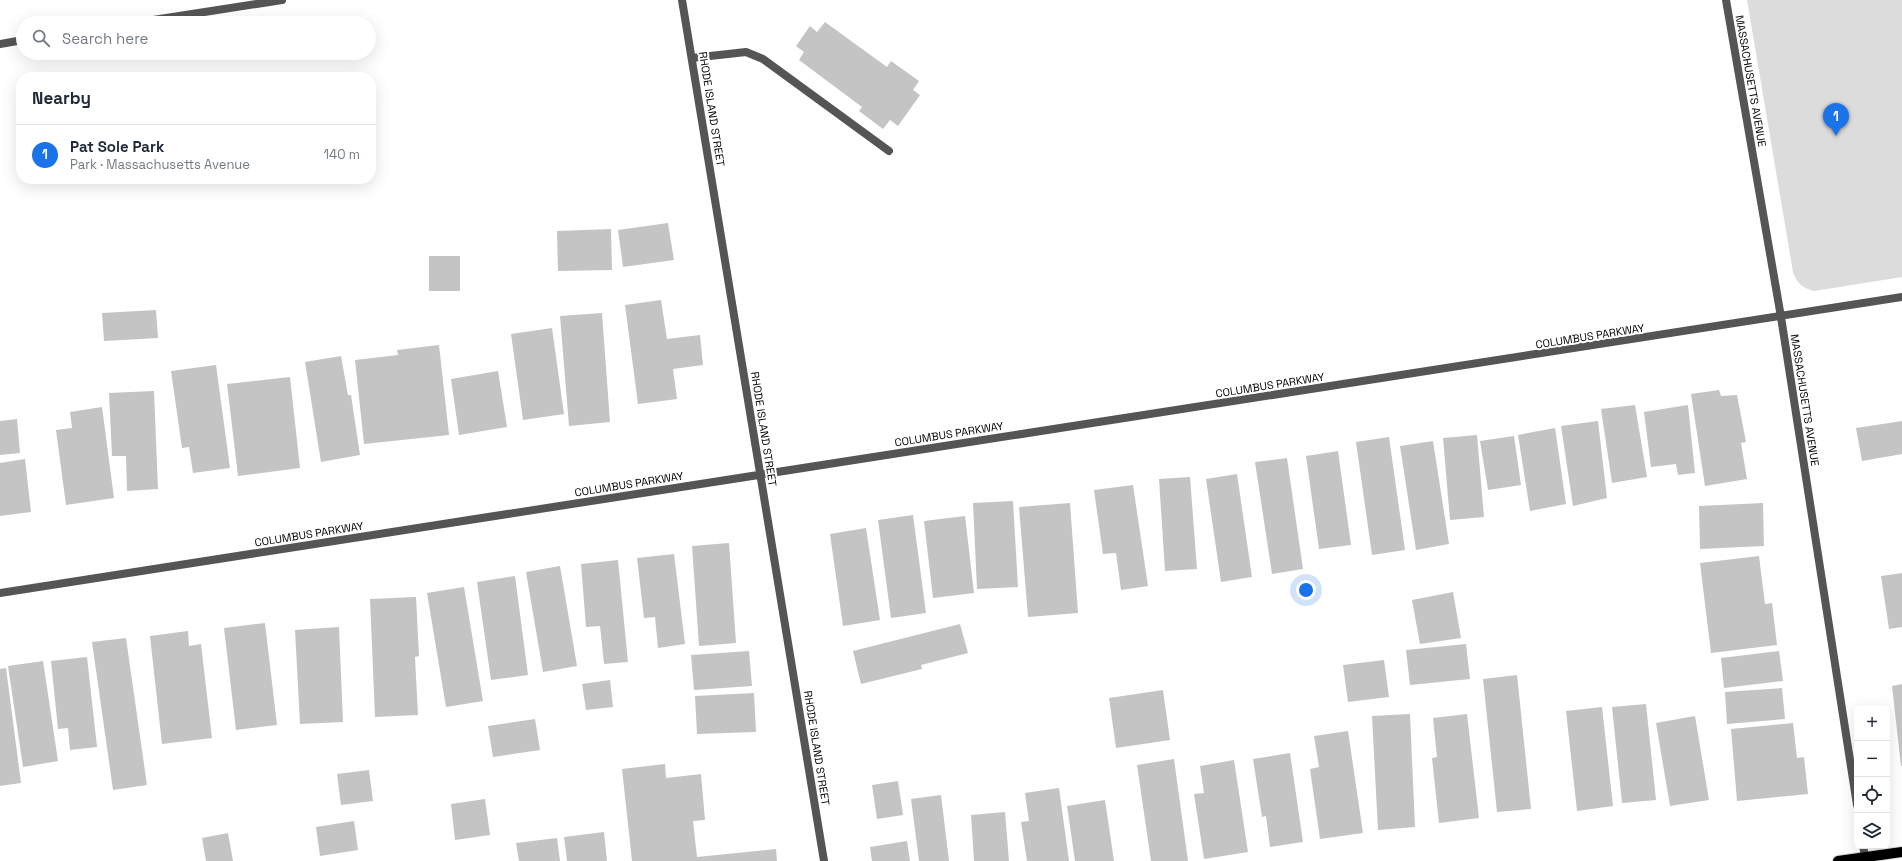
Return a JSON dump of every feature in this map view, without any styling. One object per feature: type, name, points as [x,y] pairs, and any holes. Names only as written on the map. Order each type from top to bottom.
[{"type":"main road","points":[[1838,861],[1865,859],[1902,852]]},
{"type":"street","points":[[179,16],[282,0]]},
{"type":"street","name":"RHODE ISLAND STREET","points":[[682,0],[824,861]]},
{"type":"street","name":"MASSACHUSETTS AVENUE","points":[[1726,0],[1781,317],[1854,786]]},
{"type":"street","points":[[0,44],[16,41]]},
{"type":"street","points":[[692,58],[746,52],[763,59],[889,151]]},
{"type":"street","name":"COLUMBUS PARKWAY","points":[[0,593],[1902,297]]},
{"type":"street","points":[[1863,849],[1865,859]]},
{"type":"shaded area","points":[[1747,0],[1902,0],[1902,277],[1814,291],[1804,287],[1796,280],[1793,272]]},
{"type":"building","points":[[825,22],[887,67],[891,61],[919,81],[913,90],[920,95],[898,126],[890,120],[883,129],[859,111],[862,107],[799,60],[804,52],[796,46],[810,26],[817,32]]},
{"type":"building","points":[[668,223],[674,260],[623,267],[618,230]]},
{"type":"building","points":[[611,229],[612,270],[558,271],[557,231]]},
{"type":"building","points":[[429,256],[460,256],[460,291],[429,291]]},
{"type":"building","points":[[661,300],[667,339],[700,335],[703,365],[673,369],[677,399],[638,404],[625,305]]},
{"type":"building","points":[[156,310],[158,338],[104,341],[102,313]]},
{"type":"building","points":[[602,313],[610,422],[569,426],[560,316]]},
{"type":"building","points":[[552,328],[564,414],[523,420],[511,334]]},
{"type":"building","points":[[439,345],[449,435],[364,444],[355,360],[398,355],[397,350]]},
{"type":"building","points":[[341,356],[348,395],[351,395],[360,455],[321,462],[305,362]]},
{"type":"building","points":[[216,365],[230,468],[193,473],[189,447],[182,448],[171,371]]},
{"type":"building","points":[[498,371],[507,427],[459,435],[451,379]]},
{"type":"building","points":[[290,377],[300,468],[238,476],[227,384]]},
{"type":"building","points":[[1719,390],[1721,396],[1737,395],[1746,442],[1741,443],[1747,479],[1705,486],[1691,394]]},
{"type":"building","points":[[154,391],[158,489],[127,491],[126,456],[112,456],[109,393]]},
{"type":"building","points":[[1635,405],[1647,477],[1612,483],[1601,409]]},
{"type":"building","points":[[1688,405],[1695,473],[1678,475],[1676,464],[1651,467],[1644,412]]},
{"type":"building","points":[[102,407],[114,498],[66,505],[56,430],[72,428],[70,412]]},
{"type":"building","points":[[17,419],[20,453],[0,455],[0,421]]},
{"type":"building","points":[[1598,421],[1607,498],[1573,506],[1561,426]]},
{"type":"building","points":[[1902,421],[1902,454],[1862,461],[1856,428]]},
{"type":"building","points":[[1555,428],[1566,504],[1530,511],[1518,435]]},
{"type":"building","points":[[1477,435],[1484,517],[1450,520],[1443,438]]},
{"type":"building","points":[[1514,436],[1521,485],[1488,490],[1480,441]]},
{"type":"building","points":[[1389,437],[1405,550],[1372,555],[1356,442]]},
{"type":"building","points":[[1433,441],[1449,544],[1416,550],[1400,446]]},
{"type":"building","points":[[1338,451],[1351,545],[1319,549],[1306,456]]},
{"type":"building","points":[[1287,458],[1303,569],[1272,574],[1255,462]]},
{"type":"building","points":[[25,459],[31,512],[0,516],[0,463]]},
{"type":"building","points":[[1237,474],[1252,577],[1221,582],[1206,479]]},
{"type":"building","points":[[1190,477],[1197,569],[1165,571],[1159,479]]},
{"type":"building","points":[[1133,485],[1148,586],[1121,590],[1116,553],[1103,554],[1094,490]]},
{"type":"building","points":[[1013,501],[1018,587],[977,589],[973,503]]},
{"type":"building","points":[[1070,503],[1078,613],[1028,617],[1019,507]]},
{"type":"building","points":[[1763,503],[1764,546],[1700,549],[1699,506]]},
{"type":"building","points":[[913,515],[926,613],[891,618],[878,520]]},
{"type":"building","points":[[965,516],[974,593],[933,598],[924,521]]},
{"type":"building","points":[[866,528],[880,620],[843,626],[830,534]]},
{"type":"building","points":[[729,543],[736,643],[699,646],[692,546]]},
{"type":"building","points":[[674,554],[685,644],[658,648],[655,617],[644,618],[637,558]]},
{"type":"building","points":[[1759,556],[1765,604],[1772,603],[1777,645],[1711,653],[1700,563]]},
{"type":"building","points":[[618,560],[628,662],[604,664],[600,626],[586,627],[581,564]]},
{"type":"building","points":[[560,566],[577,666],[543,672],[526,572]]},
{"type":"building","points":[[1902,573],[1902,627],[1889,629],[1881,576]]},
{"type":"building","points":[[515,576],[528,675],[491,680],[477,582]]},
{"type":"building","points":[[464,587],[483,701],[446,707],[427,593]]},
{"type":"building","points":[[1453,592],[1461,638],[1420,644],[1412,600]]},
{"type":"building","points":[[416,597],[419,656],[415,657],[418,715],[375,717],[370,599]]},
{"type":"building","points":[[265,623],[277,725],[236,730],[224,628]]},
{"type":"building","points":[[960,624],[968,653],[921,665],[922,669],[861,684],[853,651]]},
{"type":"building","points":[[339,627],[343,722],[300,724],[295,630]]},
{"type":"building","points":[[188,631],[189,646],[201,644],[212,738],[162,744],[150,636]]},
{"type":"building","points":[[126,638],[147,785],[113,790],[92,642]]},
{"type":"building","points":[[1466,644],[1470,679],[1410,685],[1406,650]]},
{"type":"building","points":[[749,651],[752,686],[694,690],[691,655]]},
{"type":"building","points":[[1779,651],[1783,681],[1724,688],[1721,658]]},
{"type":"building","points":[[87,657],[97,747],[70,750],[68,728],[58,729],[51,661]]},
{"type":"building","points":[[1384,660],[1389,697],[1348,702],[1343,665]]},
{"type":"building","points":[[43,661],[58,761],[23,767],[8,666]]},
{"type":"building","points":[[6,668],[21,783],[0,786],[0,669]]},
{"type":"building","points":[[1517,675],[1531,809],[1497,812],[1483,679]]},
{"type":"building","points":[[610,680],[613,707],[586,710],[582,684]]},
{"type":"building","points":[[1902,684],[1902,766],[1901,766],[1892,686]]},
{"type":"building","points":[[1782,688],[1785,719],[1727,724],[1725,692]]},
{"type":"building","points":[[1163,690],[1170,740],[1116,748],[1109,698]]},
{"type":"building","points":[[754,693],[756,732],[697,734],[695,696]]},
{"type":"building","points":[[1646,704],[1656,800],[1622,803],[1612,707]]},
{"type":"building","points":[[1602,707],[1613,806],[1577,811],[1566,711]]},
{"type":"building","points":[[1410,714],[1415,827],[1378,830],[1372,716]]},
{"type":"building","points":[[1467,714],[1479,818],[1439,823],[1432,758],[1437,757],[1433,718]]},
{"type":"building","points":[[1695,716],[1709,800],[1670,806],[1656,723]]},
{"type":"building","points":[[535,719],[540,750],[493,757],[488,726]]},
{"type":"building","points":[[1793,723],[1797,758],[1804,757],[1808,794],[1737,801],[1731,729]]},
{"type":"building","points":[[1348,731],[1363,833],[1320,839],[1310,769],[1319,767],[1314,736]]},
{"type":"building","points":[[1290,753],[1303,842],[1270,847],[1266,816],[1262,817],[1253,759]]},
{"type":"building","points":[[1174,759],[1188,861],[1151,861],[1137,765]]},
{"type":"building","points":[[1234,760],[1248,852],[1204,859],[1194,794],[1204,793],[1200,766]]},
{"type":"building","points":[[665,764],[666,778],[701,774],[705,820],[693,821],[697,857],[776,849],[777,861],[632,861],[622,769]]},
{"type":"building","points":[[369,770],[373,801],[341,805],[337,774]]},
{"type":"building","points":[[898,781],[903,815],[877,819],[872,785]]},
{"type":"building","points":[[1059,788],[1069,861],[1027,861],[1021,822],[1029,821],[1025,793]]},
{"type":"building","points":[[941,795],[949,861],[919,861],[911,799]]},
{"type":"building","points":[[485,799],[490,835],[455,840],[451,804]]},
{"type":"building","points":[[1105,800],[1114,861],[1075,861],[1067,806]]},
{"type":"building","points":[[1005,812],[1009,861],[974,861],[971,815]]},
{"type":"building","points":[[354,821],[358,850],[320,856],[316,827]]},
{"type":"building","points":[[604,832],[607,861],[567,861],[564,837]]},
{"type":"building","points":[[228,833],[233,861],[206,861],[202,838]]},
{"type":"building","points":[[557,838],[560,861],[519,861],[516,843]]},
{"type":"building","points":[[907,841],[910,861],[872,861],[870,847]]},
{"type":"place","name":"Pat Sole Park","points":[[1836,136]]}]
